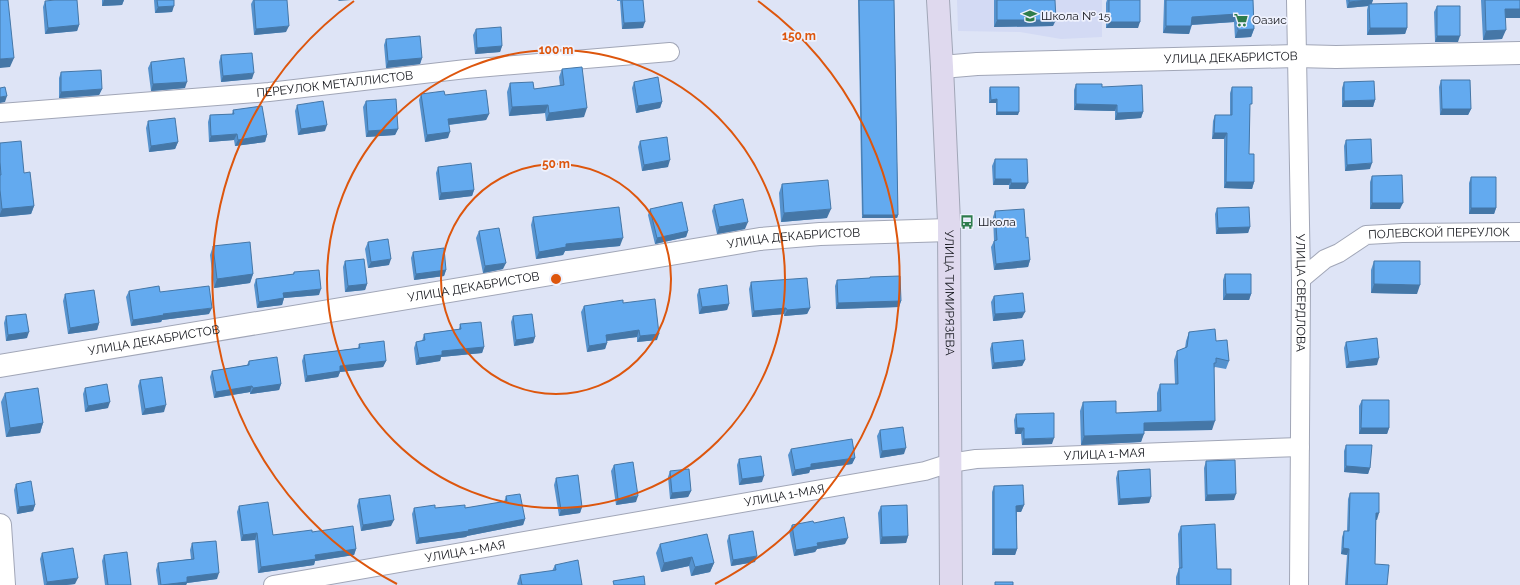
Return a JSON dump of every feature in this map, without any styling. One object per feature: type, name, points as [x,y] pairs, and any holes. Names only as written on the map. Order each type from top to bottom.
[{"type":"main road","name":"УЛИЦА ТИМИРЯЗЕВА","points":[[938,0],[949,230],[951,585]]},
{"type":"street","name":"УЛИЦА СВЕРДЛОВА","points":[[1296,0],[1300,279],[1299,585]]},
{"type":"street","name":"ПЕРЕУЛОК МЕТАЛЛИСТОВ","points":[[0,113],[268,92],[466,69],[670,52]]},
{"type":"street","name":"УЛИЦА ДЕКАБРИСТОВ","points":[[942,67],[977,64],[1296,56],[1336,57],[1520,53]]},
{"type":"street","name":"УЛИЦА ДЕКАБРИСТОВ","points":[[0,366],[760,239],[820,234],[949,230]]},
{"type":"street","name":"ПОЛЕВСКОЙ ПЕРЕУЛОК","points":[[1300,279],[1325,259],[1339,253],[1366,235],[1402,233],[1520,232]]},
{"type":"street","name":"УЛИЦА 1-МАЯ","points":[[274,585],[925,471],[950,463],[976,459],[1300,447]]},
{"type":"street","points":[[0,525],[4,585]]},
{"type":"shaded area","name":"Школа № 15","points":[[957,0],[1102,0],[1102,37],[1061,39],[1020,32],[958,31]]},
{"type":"building","points":[[0,0],[8,0],[14,58],[0,59]]},
{"type":"building","points":[[77,0],[79,25],[48,28],[45,1]]},
{"type":"building","points":[[157,0],[174,0],[174,6],[158,7]]},
{"type":"building","points":[[254,0],[287,0],[289,26],[256,29]]},
{"type":"building","points":[[622,0],[643,0],[645,22],[624,23]]},
{"type":"building","points":[[859,0],[894,0],[898,215],[863,215]]},
{"type":"building","points":[[997,0],[1055,0],[1056,20],[997,20]]},
{"type":"building","points":[[1109,0],[1140,0],[1140,22],[1109,22]]},
{"type":"building","points":[[1166,0],[1253,0],[1254,29],[1238,30],[1237,14],[1192,17],[1191,26],[1166,26]]},
{"type":"building","points":[[1349,0],[1368,0],[1349,2]]},
{"type":"building","points":[[1485,0],[1520,0],[1520,9],[1505,9],[1506,30],[1486,31]]},
{"type":"building","points":[[1407,3],[1407,28],[1370,28],[1369,4]]},
{"type":"building","points":[[1437,6],[1460,6],[1460,36],[1437,36]]},
{"type":"building","points":[[501,27],[502,46],[477,48],[476,29]]},
{"type":"building","points":[[420,36],[422,58],[388,61],[386,39]]},
{"type":"building","points":[[252,53],[254,73],[223,76],[221,55]]},
{"type":"building","points":[[184,58],[187,82],[153,84],[151,62]]},
{"type":"building","points":[[582,67],[587,108],[549,113],[548,105],[512,107],[510,83],[533,82],[534,89],[564,85],[562,69]]},
{"type":"building","points":[[101,70],[102,89],[61,92],[61,72]]},
{"type":"building","points":[[658,77],[662,102],[638,106],[634,82]]},
{"type":"building","points":[[1441,80],[1470,80],[1471,109],[1442,109]]},
{"type":"building","points":[[1374,81],[1375,100],[1344,101],[1344,82]]},
{"type":"building","points":[[1076,84],[1102,84],[1102,87],[1142,85],[1143,112],[1117,113],[1117,105],[1076,104]]},
{"type":"building","points":[[5,87],[7,96],[0,97],[0,88]]},
{"type":"building","points":[[990,87],[1019,87],[1019,112],[997,112],[997,99],[991,100]]},
{"type":"building","points":[[1232,87],[1252,87],[1252,104],[1250,104],[1249,154],[1254,154],[1254,182],[1226,182],[1227,133],[1214,133],[1215,115],[1232,115]]},
{"type":"building","points":[[486,90],[489,114],[448,119],[450,132],[427,135],[421,94],[444,91],[445,95]]},
{"type":"building","points":[[396,99],[398,129],[368,131],[366,101]]},
{"type":"building","points":[[323,101],[327,125],[301,129],[297,105]]},
{"type":"building","points":[[262,106],[267,135],[238,140],[237,134],[211,136],[210,115],[234,114],[233,110]]},
{"type":"building","points":[[175,118],[178,142],[151,146],[148,121]]},
{"type":"building","points":[[667,137],[670,160],[644,165],[640,141]]},
{"type":"building","points":[[1371,139],[1372,163],[1347,165],[1346,140]]},
{"type":"building","points":[[21,141],[24,173],[30,172],[34,206],[2,209],[0,190],[0,143]]},
{"type":"building","points":[[995,159],[1027,159],[1028,183],[1011,183],[1011,179],[995,179]]},
{"type":"building","points":[[471,163],[474,190],[441,193],[438,167]]},
{"type":"building","points":[[1402,175],[1403,203],[1372,203],[1372,176]]},
{"type":"building","points":[[1471,177],[1496,177],[1496,208],[1471,208]]},
{"type":"building","points":[[828,180],[831,209],[784,213],[782,184]]},
{"type":"building","points":[[743,199],[748,222],[719,227],[714,205]]},
{"type":"building","points":[[682,202],[688,231],[657,238],[650,209]]},
{"type":"building","points":[[619,207],[623,238],[566,244],[566,247],[539,252],[533,217]]},
{"type":"building","points":[[1249,207],[1250,227],[1218,228],[1217,208]]},
{"type":"building","points":[[1024,209],[1026,238],[1028,237],[1030,260],[996,264],[994,241],[997,240],[995,211]]},
{"type":"building","points":[[499,228],[506,263],[485,266],[479,231]]},
{"type":"building","points":[[388,239],[391,259],[371,262],[368,242]]},
{"type":"building","points":[[250,242],[253,274],[217,279],[213,246]]},
{"type":"building","points":[[444,248],[446,270],[416,274],[413,252]]},
{"type":"building","points":[[364,259],[367,284],[348,286],[345,261]]},
{"type":"building","points":[[1374,261],[1420,261],[1420,285],[1374,284]]},
{"type":"building","points":[[319,270],[321,289],[283,293],[284,298],[259,302],[256,279],[294,274],[294,272]]},
{"type":"building","points":[[1225,274],[1251,274],[1251,294],[1226,294]]},
{"type":"building","points":[[900,276],[901,301],[838,303],[837,280]]},
{"type":"building","points":[[807,278],[810,308],[787,310],[786,308],[754,311],[751,282]]},
{"type":"building","points":[[727,285],[729,304],[702,307],[699,289]]},
{"type":"building","points":[[159,286],[160,292],[209,286],[212,308],[163,314],[164,315],[133,320],[129,291]]},
{"type":"building","points":[[94,290],[99,323],[70,328],[65,294]]},
{"type":"building","points":[[1023,293],[1025,312],[995,314],[994,296]]},
{"type":"building","points":[[655,299],[659,334],[640,336],[639,330],[606,335],[607,343],[589,346],[584,306],[623,300],[623,303]]},
{"type":"building","points":[[26,314],[29,332],[8,335],[6,316]]},
{"type":"building","points":[[532,314],[535,337],[516,340],[513,316]]},
{"type":"building","points":[[481,322],[484,347],[442,351],[442,355],[419,358],[416,342],[425,340],[424,334],[461,329],[460,324]]},
{"type":"building","points":[[1215,329],[1216,341],[1227,340],[1229,361],[1216,358],[1216,363],[1214,363],[1215,421],[1144,423],[1144,434],[1084,436],[1083,402],[1116,401],[1116,413],[1161,411],[1160,384],[1178,384],[1177,351],[1187,347],[1189,332]]},
{"type":"building","points":[[1377,338],[1379,358],[1349,362],[1346,342]]},
{"type":"building","points":[[1023,340],[1025,360],[994,363],[992,343]]},
{"type":"building","points":[[384,341],[386,361],[340,366],[340,371],[307,376],[304,355],[360,348],[359,344]]},
{"type":"building","points":[[277,357],[281,384],[253,388],[252,386],[216,392],[212,371],[249,365],[249,361]]},
{"type":"building","points":[[162,377],[166,405],[145,409],[140,380]]},
{"type":"building","points":[[107,384],[110,402],[88,406],[85,388]]},
{"type":"building","points":[[38,388],[43,423],[10,428],[5,393]]},
{"type":"building","points":[[1362,400],[1389,400],[1389,428],[1361,428]]},
{"type":"building","points":[[1054,413],[1054,438],[1024,439],[1024,428],[1017,428],[1016,414]]},
{"type":"building","points":[[903,427],[906,448],[882,451],[880,430]]},
{"type":"building","points":[[852,439],[855,458],[811,464],[811,467],[795,470],[791,449]]},
{"type":"building","points":[[1346,445],[1372,445],[1370,468],[1346,466]]},
{"type":"building","points":[[761,456],[764,476],[742,479],[739,459]]},
{"type":"building","points":[[1235,460],[1236,494],[1207,495],[1206,461]]},
{"type":"building","points":[[633,462],[638,496],[618,499],[614,465]]},
{"type":"building","points":[[689,469],[691,491],[672,493],[670,471]]},
{"type":"building","points":[[1150,469],[1151,497],[1120,499],[1118,471]]},
{"type":"building","points":[[578,475],[582,507],[561,510],[556,478]]},
{"type":"building","points":[[31,481],[35,505],[19,507],[16,484]]},
{"type":"building","points":[[1023,485],[1024,505],[1016,506],[1017,549],[994,549],[994,486]]},
{"type":"building","points":[[1350,493],[1379,493],[1379,513],[1376,513],[1375,564],[1389,565],[1387,585],[1347,585],[1349,549],[1343,548],[1344,531],[1349,531]]},
{"type":"building","points":[[520,494],[525,519],[468,530],[469,531],[419,538],[414,508],[435,505],[435,508],[465,505],[465,508],[507,501],[506,496]]},
{"type":"building","points":[[390,495],[394,520],[363,525],[359,499]]},
{"type":"building","points":[[268,502],[273,535],[312,530],[312,532],[353,526],[356,549],[315,555],[316,559],[261,567],[257,533],[243,535],[239,506]]},
{"type":"building","points":[[907,505],[908,536],[882,537],[881,506]]},
{"type":"building","points":[[844,517],[848,538],[817,543],[818,546],[796,550],[792,525],[813,521],[814,523]]},
{"type":"building","points":[[1215,524],[1217,569],[1231,569],[1231,585],[1179,585],[1179,568],[1182,568],[1181,526]]},
{"type":"building","points":[[753,531],[757,556],[733,560],[729,535]]},
{"type":"building","points":[[707,534],[714,563],[695,567],[692,557],[664,563],[660,544]]},
{"type":"building","points":[[216,541],[219,573],[187,577],[187,582],[161,585],[158,563],[194,559],[192,543]]},
{"type":"building","points":[[73,548],[78,578],[47,582],[42,553]]},
{"type":"building","points":[[127,552],[131,585],[108,585],[104,555]]},
{"type":"building","points":[[578,560],[582,585],[522,585],[520,575],[556,570],[555,565]]},
{"type":"building","points":[[644,576],[645,585],[614,585],[613,581]]},
{"type":"building","points":[[995,582],[1013,582],[1013,585],[995,585]]},
{"type":"place","name":"Школа № 15","points":[[1030,16]]},
{"type":"place","name":"Оазис","points":[[1241,20]]},
{"type":"place","name":"Школа","points":[[967,222]]}]
